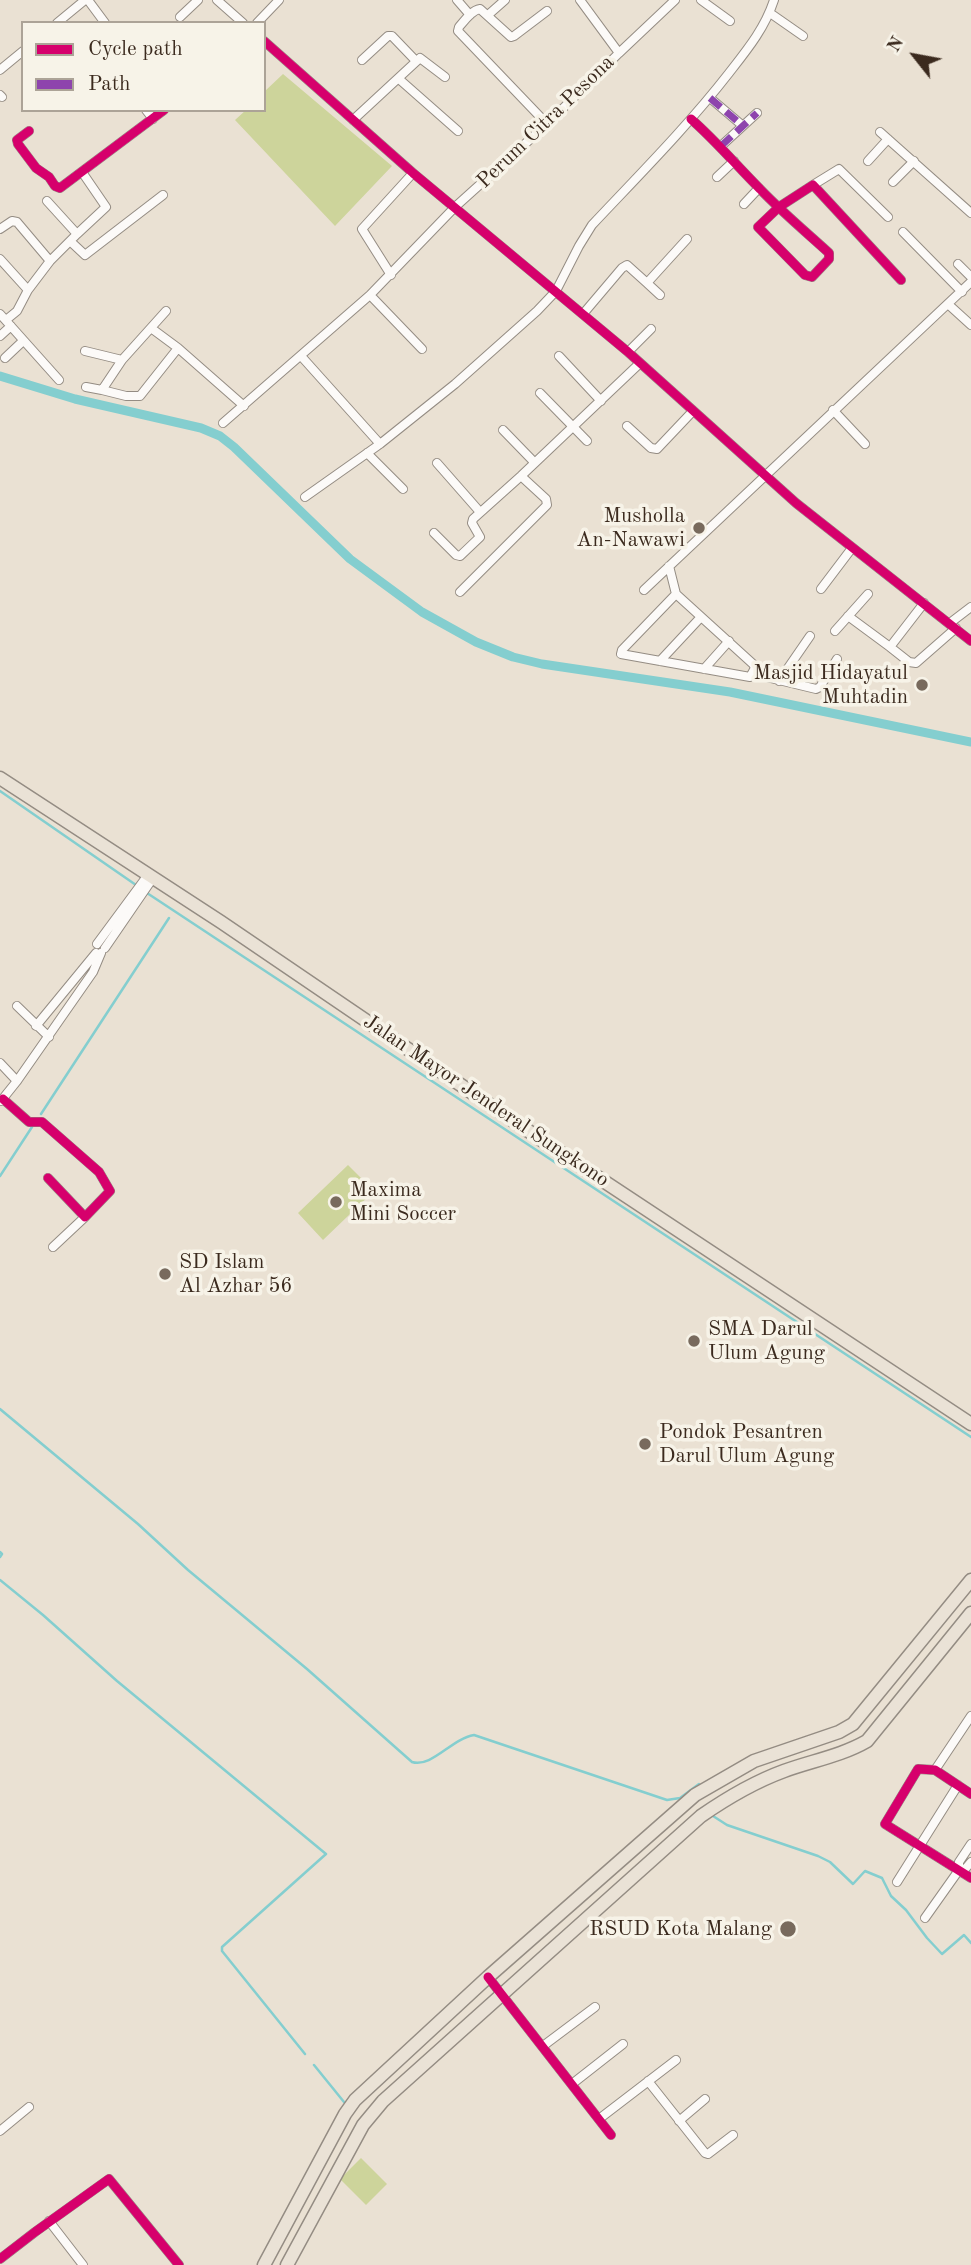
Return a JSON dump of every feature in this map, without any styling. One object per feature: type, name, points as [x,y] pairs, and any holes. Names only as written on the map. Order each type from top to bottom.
[{"type":"main road","name":"Jalan Mayor Jenderal Sungkono","points":[[0,778],[144,885],[256,945],[559,1152],[971,1424]]},
{"type":"main road","points":[[264,2265],[355,2100],[488,1977],[695,1795],[754,1761],[839,1732],[853,1724],[971,1580]]},
{"type":"main road","points":[[273,2249],[289,2261],[372,2112],[501,1993],[690,1824],[725,1799],[764,1779],[846,1751],[867,1741],[971,1613]]},
{"type":"main road","points":[[754,1761],[764,1779]]},
{"type":"street","points":[[60,21],[86,0],[103,21]]},
{"type":"street","points":[[180,17],[198,0]]},
{"type":"street","points":[[217,0],[240,21]]},
{"type":"street","points":[[259,21],[279,0]]},
{"type":"street","points":[[457,0],[470,15]]},
{"type":"street","points":[[488,15],[505,0]]},
{"type":"street","name":"Perum Citra Pesona","points":[[223,424],[370,295],[455,207],[620,53],[580,0]]},
{"type":"street","points":[[620,53],[674,0]]},
{"type":"street","points":[[701,0],[730,21]]},
{"type":"street","points":[[305,497],[380,444],[455,384],[556,291],[592,225],[710,98],[753,42],[770,13],[774,0]]},
{"type":"street","points":[[547,11],[511,37],[488,15],[476,9],[458,31],[547,124]]},
{"type":"street","points":[[770,13],[803,36]]},
{"type":"street","points":[[362,60],[388,36],[392,36],[416,61]]},
{"type":"street","points":[[266,43],[413,173],[628,352],[764,476],[971,641]]},
{"type":"street","points":[[0,70],[21,53]]},
{"type":"street","points":[[353,120],[416,61],[423,58],[445,77]]},
{"type":"street","points":[[399,79],[458,131]]},
{"type":"street","points":[[710,98],[743,126]]},
{"type":"street","points":[[148,112],[153,119]]},
{"type":"street","points":[[29,131],[17,142],[36,168],[58,188],[162,112]]},
{"type":"street","points":[[721,146],[757,113]]},
{"type":"street","points":[[691,119],[721,146],[758,188],[779,207],[831,256],[812,277],[805,275],[758,227],[779,207],[839,169],[888,217]]},
{"type":"street","points":[[880,132],[971,213]]},
{"type":"street","points":[[868,161],[888,139]]},
{"type":"street","points":[[717,177],[734,161]]},
{"type":"street","points":[[893,183],[914,161]]},
{"type":"street","points":[[391,275],[362,229],[413,173]]},
{"type":"street","points":[[0,336],[5,320],[18,311],[28,290],[50,261],[106,207],[80,174]]},
{"type":"street","points":[[813,185],[901,280]]},
{"type":"street","points":[[744,204],[758,188]]},
{"type":"street","points":[[47,201],[74,237],[82,254],[88,255],[163,195]]},
{"type":"street","points":[[0,229],[12,221],[17,222],[50,261]]},
{"type":"street","points":[[903,232],[962,292]]},
{"type":"street","points":[[647,283],[687,239]]},
{"type":"street","points":[[0,259],[28,290]]},
{"type":"street","points":[[644,590],[833,410],[962,292],[971,280],[958,264]]},
{"type":"street","points":[[583,314],[626,265],[660,295]]},
{"type":"street","points":[[370,295],[422,349]]},
{"type":"street","points":[[949,304],[971,325]]},
{"type":"street","points":[[102,390],[122,360],[166,311]]},
{"type":"street","points":[[5,320],[59,380]]},
{"type":"street","points":[[151,328],[244,406]]},
{"type":"street","points":[[628,352],[651,329]]},
{"type":"street","points":[[5,358],[23,341]]},
{"type":"street","points":[[86,387],[126,396],[140,396],[178,348]]},
{"type":"street","points":[[85,351],[122,360]]},
{"type":"street","points":[[301,356],[380,444]]},
{"type":"street","points":[[559,356],[601,401]]},
{"type":"street","points":[[434,533],[460,556],[481,537],[472,521],[480,512],[521,477],[639,364]]},
{"type":"street","points":[[540,393],[587,441]]},
{"type":"street","points":[[833,410],[864,444]]},
{"type":"street","points":[[627,426],[652,449],[657,449],[693,411]]},
{"type":"street","points":[[503,430],[535,463]]},
{"type":"street","points":[[367,453],[403,489]]},
{"type":"street","points":[[437,463],[480,512]]},
{"type":"street","points":[[460,592],[547,505],[546,499],[521,477]]},
{"type":"street","points":[[821,589],[852,548]]},
{"type":"street","points":[[669,566],[676,594],[753,663],[754,674]]},
{"type":"street","points":[[676,594],[622,650],[624,656],[745,677],[754,674],[816,689],[820,687],[837,659]]},
{"type":"street","points":[[835,631],[867,594]]},
{"type":"street","points":[[890,647],[924,603]]},
{"type":"street","points":[[848,617],[909,662],[916,663],[971,607]]},
{"type":"street","points":[[660,661],[701,617]]},
{"type":"street","points":[[779,681],[810,636]]},
{"type":"street","points":[[705,669],[729,641]]},
{"type":"street","points":[[36,1026],[100,949],[144,885]]},
{"type":"street","points":[[53,1247],[108,1194],[109,1187],[99,1172],[42,1122],[29,1121],[2,1100],[93,972],[100,949]]},
{"type":"street","points":[[17,1006],[49,1037]]},
{"type":"street","points":[[0,1063],[18,1081]]},
{"type":"street","points":[[48,1178],[85,1217]]},
{"type":"street","points":[[935,1770],[971,1716]]},
{"type":"street","points":[[971,1794],[935,1770],[917,1770],[885,1824],[971,1878]]},
{"type":"street","points":[[897,1882],[958,1785]]},
{"type":"street","points":[[925,1918],[959,1870],[959,1862],[971,1844]]},
{"type":"street","points":[[959,1870],[967,1868],[971,1862]]},
{"type":"street","points":[[488,1977],[611,2135]]},
{"type":"street","points":[[544,2046],[595,2007]]},
{"type":"street","points":[[572,2084],[623,2044]]},
{"type":"street","points":[[599,2119],[676,2060]]},
{"type":"street","points":[[649,2081],[706,2154],[733,2135]]},
{"type":"street","points":[[678,2121],[705,2099]]},
{"type":"street","points":[[0,2132],[29,2107]]},
{"type":"street","points":[[0,2259],[109,2179],[179,2265]]},
{"type":"street","points":[[49,2221],[83,2265]]},
{"type":"green space","points":[[283,74],[392,166],[335,226],[235,120],[244,112],[266,112],[266,90]]},
{"type":"green space","name":"Maxima Mini Soccer","points":[[348,1165],[374,1191],[323,1240],[298,1213]]},
{"type":"green space","points":[[361,2158],[387,2184],[366,2205],[340,2179]]},
{"type":"waterway","points":[[0,376],[75,399],[201,428],[220,436],[350,559],[422,612],[476,642],[513,657],[542,664],[730,692],[971,742]]},
{"type":"waterway","points":[[0,791],[136,885]]},
{"type":"waterway","points":[[147,893],[971,1437]]},
{"type":"waterway","points":[[41,1114],[169,918]]},
{"type":"waterway","points":[[0,1176],[32,1127]]},
{"type":"waterway","points":[[0,1409],[138,1524],[412,1762],[427,1761],[457,1742],[474,1735],[667,1800],[680,1798],[699,1784]]},
{"type":"waterway","points":[[0,1552],[0,1557]]},
{"type":"waterway","points":[[0,1580],[326,1854],[222,1947],[222,1951],[305,2054]]},
{"type":"waterway","points":[[713,1816],[727,1825],[818,1856],[830,1862],[853,1884],[865,1871],[882,1878],[891,1896],[942,1954],[964,1935],[971,1943]]},
{"type":"waterway","points":[[314,2065],[344,2102]]},
{"type":"marked path","points":[[710,98],[743,126]]},
{"type":"marked path","points":[[721,146],[757,113]]},
{"type":"cycle path","points":[[266,43],[413,173],[628,352],[796,503],[971,641]]},
{"type":"cycle path","points":[[29,131],[17,140],[18,144],[36,168],[60,188],[161,112]]},
{"type":"cycle path","points":[[691,119],[709,136],[777,206],[785,214],[829,253],[829,259],[812,277],[805,275],[758,227],[779,207],[813,185],[901,280]]},
{"type":"cycle path","points":[[3,1099],[29,1122],[42,1122],[99,1172],[110,1191],[85,1217],[48,1178]]},
{"type":"cycle path","points":[[971,1794],[935,1770],[918,1769],[885,1824],[971,1878]]},
{"type":"cycle path","points":[[488,1977],[611,2135]]},
{"type":"cycle path","points":[[0,2259],[109,2179],[179,2265]]},
{"type":"place","name":"Musholla An-Nawawi","points":[[699,528]]},
{"type":"place","name":"Masjid Hidayatul Muhtadin","points":[[922,685]]},
{"type":"place","name":"Maxima Mini Soccer","points":[[336,1202]]},
{"type":"place","name":"SD Islam Al Azhar 56","points":[[165,1274]]},
{"type":"place","name":"SMA Darul Ulum Agung","points":[[694,1341]]},
{"type":"place","name":"Pondok Pesantren Darul Ulum Agung","points":[[645,1444]]},
{"type":"place","name":"RSUD Kota Malang","points":[[788,1929]]}]
